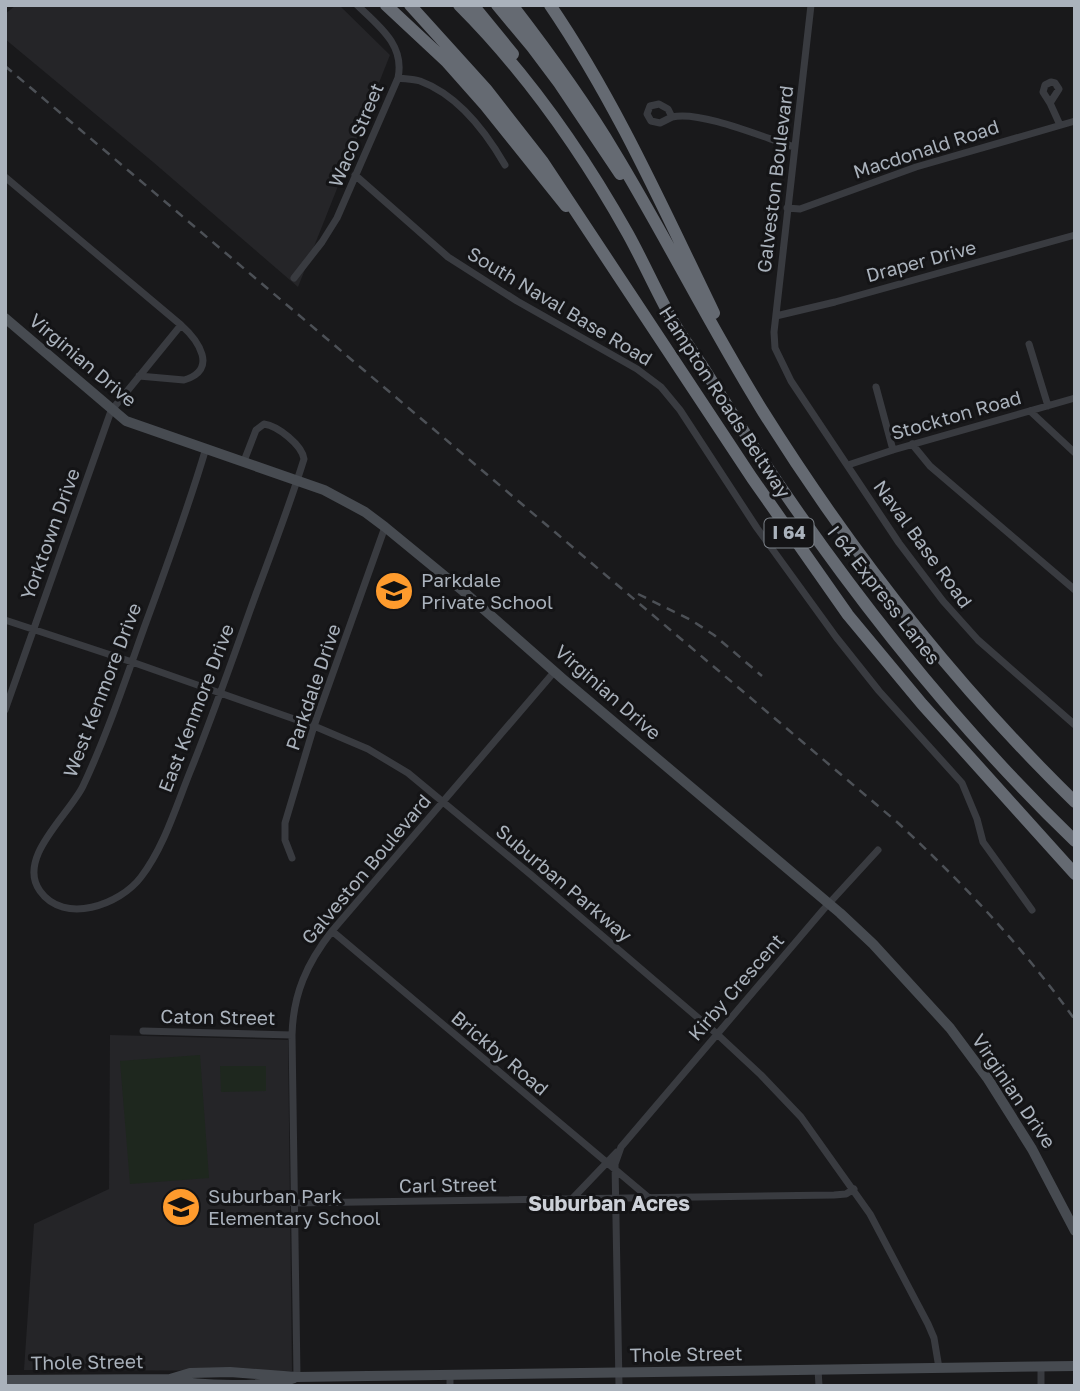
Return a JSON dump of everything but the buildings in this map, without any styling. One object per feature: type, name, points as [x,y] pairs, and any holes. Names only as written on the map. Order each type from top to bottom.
[{"type":"highway","points":[[386,5],[446,61],[477,96],[602,249]]},
{"type":"highway","name":"Hampton Roads Beltway","points":[[410,5],[516,125],[560,185],[804,555],[875,650],[1075,874]]},
{"type":"highway","points":[[459,5],[557,121],[627,233],[675,325],[692,349]]},
{"type":"highway","points":[[473,5],[540,89],[591,163],[626,223],[692,349]]},
{"type":"highway","points":[[497,5],[532,47],[609,159],[647,207]]},
{"type":"highway","name":"Hampton Roads Beltway","points":[[512,5],[565,76],[600,129],[761,409],[867,566],[926,639],[1022,748],[1072,799]]},
{"type":"highway","points":[[550,5],[603,89],[715,314],[799,455],[828,510]]},
{"type":"highway","name":"I 64 Express Lanes","points":[[692,349],[772,475],[847,582],[929,685],[1035,803],[1075,841]]},
{"type":"highway","points":[[1003,796],[1021,825],[1075,884]]},
{"type":"street","name":"Waco Street","points":[[294,278],[309,261],[334,223],[398,78],[400,66],[391,39],[357,5]]},
{"type":"street","name":"Galveston Boulevard","points":[[778,356],[774,340],[776,316],[811,5]]},
{"type":"street","points":[[398,78],[420,81],[451,99],[486,133],[505,165]]},
{"type":"street","points":[[1050,103],[1060,125]]},
{"type":"street","points":[[672,117],[679,115],[713,121],[794,147]]},
{"type":"street","name":"Macdonald Road","points":[[788,208],[800,209],[916,167],[1075,121]]},
{"type":"street","name":"South Naval Base Road","points":[[355,175],[448,257],[517,301],[637,369],[660,387],[680,410],[765,539],[836,637],[879,691],[962,783],[983,842],[1032,911]]},
{"type":"street","points":[[5,177],[194,337],[202,351],[199,371],[190,378],[184,380],[139,376]]},
{"type":"street","name":"Draper Drive","points":[[776,316],[835,302],[1075,234]]},
{"type":"street","name":"Virginian Drive","points":[[5,318],[133,424],[298,480],[340,498],[385,527],[829,903],[908,980],[988,1079],[1032,1149],[1075,1231]]},
{"type":"street","name":"Yorktown Drive","points":[[5,710],[113,409],[181,326]]},
{"type":"street","points":[[1029,344],[1048,405]]},
{"type":"street","name":"Naval Base Road","points":[[778,356],[791,381],[899,543],[949,609],[978,640],[1075,725]]},
{"type":"street","points":[[876,387],[893,450]]},
{"type":"street","name":"Stockton Road","points":[[848,465],[1075,398]]},
{"type":"street","points":[[1030,411],[1075,453]]},
{"type":"street","points":[[244,461],[256,430],[269,424],[303,454],[298,480]]},
{"type":"street","points":[[912,444],[930,466],[1075,590]]},
{"type":"street","name":"West Kenmore Drive","points":[[79,909],[57,906],[41,894],[33,875],[35,859],[83,784],[132,662],[206,448]]},
{"type":"street","name":"East Kenmore Drive","points":[[79,909],[116,897],[141,878],[165,833],[221,692],[298,480]]},
{"type":"street","name":"Parkdale Drive","points":[[292,858],[285,840],[285,823],[314,726],[385,527]]},
{"type":"street","name":"Suburban Parkway","points":[[5,620],[221,692],[356,743],[391,762],[443,802],[717,1034],[761,1075],[801,1118],[880,1230],[934,1338],[939,1368]]},
{"type":"street","name":"Galveston Boulevard","points":[[297,1377],[292,1035],[295,1003],[302,980],[318,949],[332,931],[555,671]]},
{"type":"street","name":"Kirby Crescent","points":[[572,1200],[878,850]]},
{"type":"street","name":"Brickby Road","points":[[332,931],[649,1198]]},
{"type":"street","name":"Caton Street","points":[[143,1031],[292,1035]]},
{"type":"street","name":"Kirby Crescent","points":[[619,1386],[615,1172],[621,1147]]},
{"type":"street","name":"Carl Street","points":[[293,1203],[834,1195],[846,1194],[853,1189]]},
{"type":"street","points":[[1041,1366],[1041,1386]]},
{"type":"street","name":"Thole Street","points":[[5,1380],[41,1383],[170,1382],[190,1373],[242,1379],[297,1377],[450,1380],[619,1372],[1075,1366]]},
{"type":"street","points":[[818,1369],[820,1386]]},
{"type":"shaded area","points":[[16,5],[339,5],[390,55],[298,287],[5,39],[5,14]]},
{"type":"shaded area","name":"Suburban Park Elementary School","points":[[110,1035],[288,1040],[292,1371],[24,1370],[34,1224],[109,1189]]},
{"type":"shaded area","points":[[200,1055],[209,1178],[130,1184],[120,1061]]},
{"type":"shaded area","points":[[220,1066],[266,1066],[266,1091],[221,1092]]},
{"type":"railway","points":[[5,66],[897,822],[991,917],[1035,967],[1075,1020]]},
{"type":"railway","points":[[638,594],[691,620],[714,635],[762,676]]},
{"type":"place","name":"Parkdale Private School","points":[[394,591]]},
{"type":"place","name":"Suburban Park Elementary School","points":[[181,1207]]},
{"type":"district","name":"Suburban Acres","points":[[609,1204]]}]
